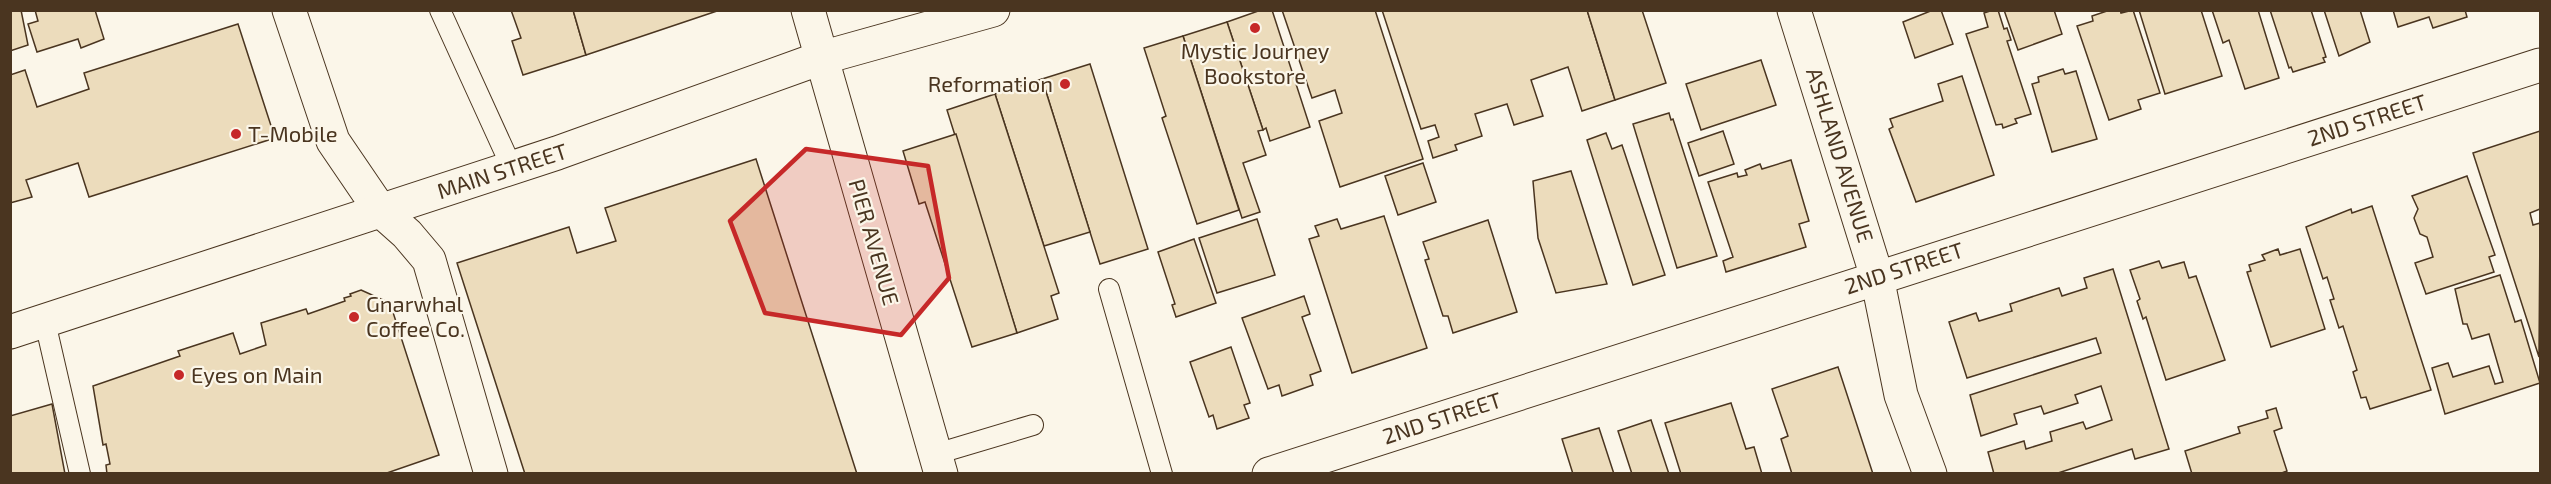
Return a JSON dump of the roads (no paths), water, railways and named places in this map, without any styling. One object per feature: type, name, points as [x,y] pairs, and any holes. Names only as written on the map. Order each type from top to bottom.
[{"type":"street","name":"PIER AVENUE","points":[[808,10],[938,464]]},
{"type":"street","name":"MAIN STREET","points":[[10,332],[512,168],[821,58],[993,10]]},
{"type":"street","name":"ASHLAND AVENUE","points":[[1794,10],[1877,277],[1901,395],[1930,474]]},
{"type":"street","points":[[295,12],[333,141],[380,210],[407,234],[429,260],[491,474]]},
{"type":"street","name":"2ND STREET","points":[[1269,474],[2541,65]]},
{"type":"lane","points":[[440,10],[512,168]]},
{"type":"lane","points":[[1110,289],[1162,474]]},
{"type":"lane","points":[[45,322],[80,474]]},
{"type":"lane","points":[[938,464],[1033,425]]},
{"type":"place","name":"Mystic Journey Bookstore","points":[[1255,28]]},
{"type":"place","name":"Reformation","points":[[1065,84]]},
{"type":"place","name":"T-Mobile","points":[[236,134]]},
{"type":"place","name":"Gnarwhal Coffee Co.","points":[[354,317]]},
{"type":"place","name":"Eyes on Main","points":[[179,375]]}]
